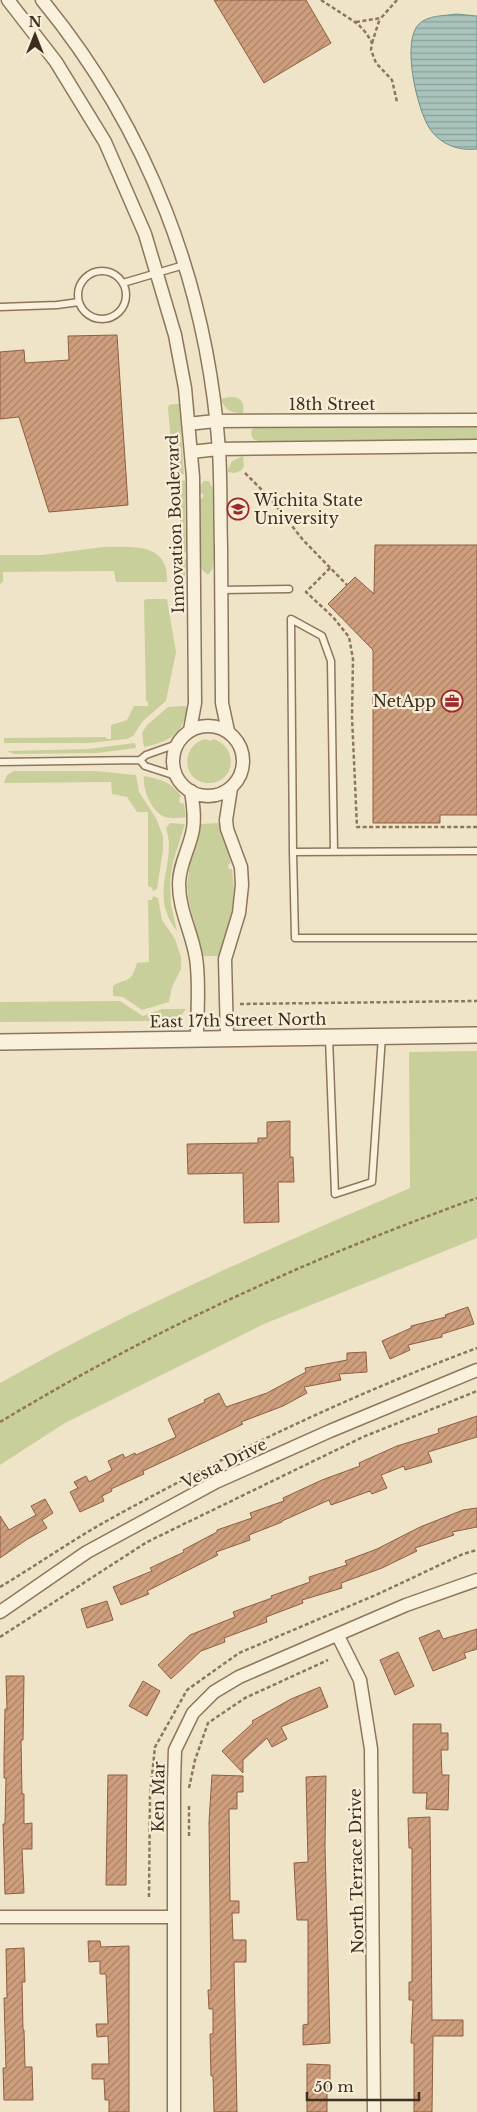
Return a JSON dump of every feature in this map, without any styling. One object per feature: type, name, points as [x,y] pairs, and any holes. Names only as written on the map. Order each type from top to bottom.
[{"type":"street","name":"Innovation Boulevard","points":[[8,0],[56,62],[96,127],[130,197],[157,272],[175,335],[184,388],[193,477],[195,703],[190,730]]},
{"type":"street","points":[[42,0],[92,64],[153,177],[175,234],[201,324],[216,421],[218,449],[222,703],[228,731]]},
{"type":"street","name":"18th Street","points":[[188,424],[216,421],[477,420]]},
{"type":"street","points":[[190,452],[218,449],[477,446]]},
{"type":"street","points":[[209,725],[228,731],[242,748],[244,759],[238,780],[231,788],[216,795],[198,794],[191,791],[176,776],[173,760],[177,744],[190,730],[199,726],[209,725]]},
{"type":"street","points":[[227,1038],[225,959],[237,920],[242,885],[241,867],[227,830],[226,820],[231,788]]},
{"type":"street","points":[[191,791],[194,808],[193,830],[180,868],[179,886],[182,913],[192,940],[196,959],[197,1038]]},
{"type":"street","name":"East 17th Street North","points":[[0,1042],[477,1035]]},
{"type":"street","name":"Vesta Drive","points":[[0,1612],[87,1552],[216,1482],[330,1431],[477,1370]]},
{"type":"street","name":"Ken Mar","points":[[174,2112],[173,1917],[176,1750],[193,1713],[214,1692],[239,1677],[338,1636],[406,1605],[477,1580]]},
{"type":"street","name":"North Terrace Drive","points":[[338,1636],[360,1680],[371,1749],[374,2112]]},
{"type":"street","points":[[0,1918],[173,1917]]},
{"type":"lane","points":[[124,283],[184,265]]},
{"type":"lane","points":[[95,272],[111,272],[124,283],[126,300],[122,307],[110,317],[102,319],[88,314],[79,302],[78,295],[83,280],[95,272]]},
{"type":"lane","points":[[0,307],[57,305],[79,302]]},
{"type":"lane","points":[[221,590],[289,589]]},
{"type":"lane","points":[[334,852],[331,661],[322,636],[291,619],[295,938],[477,938]]},
{"type":"lane","points":[[0,762],[140,760],[146,755],[177,744]]},
{"type":"lane","points":[[140,760],[144,766],[176,776]]},
{"type":"lane","points":[[293,852],[477,851]]},
{"type":"lane","points":[[329,1037],[328,1059],[335,1194],[372,1182],[382,1036]]},
{"type":"path","points":[[321,0],[354,22],[367,34],[372,43]]},
{"type":"path","points":[[397,0],[381,18],[371,50],[376,63],[392,80],[398,102]]},
{"type":"path","points":[[354,22],[381,18]]},
{"type":"path","points":[[245,473],[270,498],[302,540],[346,585]]},
{"type":"path","points":[[330,568],[306,592],[333,617],[349,637],[353,658],[352,717],[357,827],[477,827]]},
{"type":"path","points":[[234,1004],[477,1001]]},
{"type":"path","points":[[0,1422],[127,1349],[214,1306],[315,1260],[477,1198]]},
{"type":"path","points":[[0,1636],[147,1542],[363,1437],[477,1391]]},
{"type":"path","points":[[150,1897],[150,1794],[155,1747],[186,1690],[239,1654],[378,1594],[463,1554],[477,1550]]},
{"type":"path","points":[[188,1790],[208,1723],[245,1698],[328,1660]]},
{"type":"path","points":[[189,1803],[189,1840]]},
{"type":"green space","points":[[237,398],[243,403],[243,413],[232,412],[227,409],[221,399]]},
{"type":"green space","points":[[179,404],[184,474],[176,475],[174,473],[168,408],[169,405]]},
{"type":"green space","points":[[477,426],[477,440],[258,441],[253,439],[251,434],[252,429],[257,427]]},
{"type":"green space","points":[[243,456],[244,466],[242,470],[235,473],[227,472],[232,461]]},
{"type":"green space","points":[[177,481],[185,481],[186,552],[182,554],[182,558],[186,560],[185,575],[181,581],[174,582],[172,547],[180,521],[181,509],[176,484]]},
{"type":"green space","points":[[204,481],[209,481],[213,489],[214,559],[212,570],[208,575],[202,570],[200,559],[199,499],[203,498],[203,494],[200,493],[199,487]]},
{"type":"green space","points":[[103,547],[137,548],[156,553],[166,569],[167,582],[116,582],[114,571],[3,572],[3,582],[0,584],[0,555],[42,555]]},
{"type":"green space","points":[[146,599],[167,599],[176,652],[166,701],[143,721],[133,736],[127,739],[89,743],[4,743],[4,738],[106,737],[111,739],[111,725],[127,720],[134,706],[148,706],[146,701],[144,601]]},
{"type":"green space","points":[[168,707],[187,707],[185,717],[178,731],[167,740],[144,747],[142,733],[147,725]]},
{"type":"green space","points":[[205,739],[211,741],[213,739],[222,743],[230,757],[231,765],[228,772],[224,778],[216,782],[198,781],[189,770],[188,755],[197,743]]},
{"type":"green space","points":[[135,743],[136,748],[97,753],[14,754],[7,751],[88,749]]},
{"type":"green space","points":[[14,771],[96,771],[136,775],[139,792],[156,818],[163,836],[163,850],[157,889],[153,891],[148,886],[148,812],[137,812],[127,797],[112,794],[111,782],[4,783],[7,775]]},
{"type":"green space","points":[[144,776],[160,780],[174,787],[181,796],[179,800],[180,803],[184,804],[186,817],[167,818],[160,815],[152,806],[146,794]]},
{"type":"green space","points":[[170,823],[185,824],[173,862],[170,881],[171,905],[177,931],[168,917],[164,904],[169,854],[166,828]]},
{"type":"green space","points":[[220,823],[231,863],[228,865],[229,869],[232,869],[234,889],[232,910],[219,956],[203,956],[189,903],[187,886],[190,862],[200,824]]},
{"type":"green space","points":[[153,896],[158,898],[162,920],[175,939],[181,957],[181,969],[172,987],[169,1002],[142,1010],[123,997],[113,996],[113,986],[131,977],[137,963],[149,962],[148,900],[152,900]]},
{"type":"green space","points":[[120,1001],[143,1016],[162,1009],[186,1009],[181,1016],[169,1021],[0,1022],[0,1002]]},
{"type":"green space","points":[[477,1051],[477,1238],[264,1324],[65,1423],[0,1465],[0,1383],[151,1304],[254,1256],[410,1188],[409,1052]]},
{"type":"water","points":[[456,14],[477,16],[477,149],[457,148],[445,143],[434,135],[420,107],[413,76],[411,45],[419,24],[431,17]]},
{"type":"building","points":[[214,0],[306,0],[331,43],[264,83]]},
{"type":"building","points":[[117,335],[128,505],[49,512],[19,417],[0,419],[0,352],[24,350],[25,363],[69,360],[68,336]]},
{"type":"building","points":[[375,545],[477,545],[477,815],[440,815],[440,823],[373,823],[373,650],[328,604],[355,577],[374,594]]},
{"type":"building","points":[[290,1121],[290,1157],[293,1157],[294,1182],[278,1182],[279,1222],[244,1223],[243,1173],[188,1174],[187,1144],[258,1143],[258,1138],[267,1138],[267,1122]]},
{"type":"building","points":[[468,1307],[474,1324],[442,1334],[442,1337],[408,1345],[410,1350],[390,1359],[382,1341],[411,1328],[411,1326],[446,1317],[445,1315]]},
{"type":"building","points":[[366,1352],[367,1372],[339,1374],[341,1380],[304,1387],[307,1393],[283,1406],[241,1422],[243,1424],[143,1471],[144,1474],[111,1489],[112,1491],[102,1496],[104,1501],[80,1512],[70,1492],[78,1488],[74,1482],[86,1476],[89,1482],[112,1470],[108,1461],[123,1454],[125,1458],[135,1453],[136,1455],[176,1437],[168,1419],[205,1402],[204,1400],[219,1393],[226,1407],[267,1393],[306,1372],[305,1368],[347,1360],[347,1353]]},
{"type":"building","points":[[477,1416],[477,1437],[428,1452],[432,1462],[405,1470],[404,1466],[381,1475],[387,1488],[372,1494],[370,1491],[331,1505],[329,1500],[249,1535],[250,1540],[216,1552],[218,1555],[147,1591],[149,1594],[121,1605],[113,1587],[152,1571],[150,1568],[184,1552],[183,1550],[217,1532],[217,1530],[252,1518],[250,1513],[284,1501],[283,1498],[322,1480],[360,1466],[359,1463],[397,1446],[439,1433],[438,1429]]},
{"type":"building","points":[[45,1499],[53,1513],[42,1520],[47,1528],[0,1558],[0,1516],[9,1530],[36,1515],[31,1506]]},
{"type":"building","points":[[477,1508],[477,1527],[452,1532],[454,1535],[415,1548],[417,1551],[382,1568],[341,1583],[342,1588],[302,1600],[303,1603],[266,1617],[267,1622],[224,1638],[225,1642],[201,1651],[171,1679],[158,1665],[190,1635],[235,1617],[233,1612],[310,1582],[309,1577],[347,1565],[345,1561],[377,1549],[420,1527],[463,1510]]},
{"type":"building","points":[[107,1601],[113,1620],[87,1628],[81,1609]]},
{"type":"building","points":[[477,1629],[477,1649],[464,1653],[466,1658],[433,1671],[419,1638],[439,1630],[443,1639]]},
{"type":"building","points":[[398,1652],[414,1686],[395,1695],[380,1660]]},
{"type":"building","points":[[6,1676],[24,1676],[23,1740],[21,1740],[22,1794],[24,1794],[24,1824],[32,1823],[32,1849],[22,1849],[24,1893],[5,1894],[3,1824],[5,1824],[6,1778],[4,1778],[4,1756],[5,1709],[7,1709]]},
{"type":"building","points":[[143,1681],[160,1691],[147,1716],[129,1706]]},
{"type":"building","points":[[320,1687],[328,1707],[281,1727],[287,1739],[272,1747],[267,1738],[243,1760],[243,1773],[222,1751],[253,1723],[252,1721],[291,1699]]},
{"type":"building","points":[[413,1724],[441,1724],[441,1733],[448,1733],[448,1750],[441,1750],[442,1775],[449,1775],[448,1810],[426,1809],[427,1793],[413,1793]]},
{"type":"building","points":[[108,1775],[127,1775],[126,1885],[106,1885]]},
{"type":"building","points":[[212,1775],[243,1776],[243,1792],[237,1792],[237,1809],[229,1809],[230,1901],[239,1901],[239,1913],[232,1913],[233,1940],[246,1940],[246,1962],[234,1962],[237,2112],[214,2112],[213,2076],[211,2076],[210,2034],[213,2034],[213,2009],[209,2009],[208,1990],[211,1990],[209,1822]]},
{"type":"building","points":[[326,1776],[325,1846],[330,2043],[303,2045],[303,2025],[308,2024],[308,1920],[297,1920],[294,1863],[308,1862],[306,1777]]},
{"type":"building","points":[[430,1817],[432,2020],[463,2020],[463,2036],[433,2036],[432,2112],[414,2112],[414,2043],[411,2043],[413,2000],[409,2000],[409,1982],[412,1982],[412,1848],[409,1848],[408,1818]]},
{"type":"building","points":[[88,1941],[100,1941],[101,1947],[129,1946],[129,2112],[109,2112],[109,2100],[105,2100],[104,2079],[92,2079],[92,2064],[109,2064],[108,2036],[97,2037],[96,2024],[108,2024],[106,1974],[100,1974],[100,1961],[89,1962]]},
{"type":"building","points":[[24,1948],[25,1982],[22,1982],[25,2067],[32,2067],[33,2100],[4,2100],[3,2068],[6,2068],[4,1998],[7,1998],[6,1949]]},
{"type":"building","points":[[307,2064],[330,2065],[330,2086],[327,2086],[327,2112],[307,2112]]},
{"type":"place","name":"Wichita State University","points":[[238,509]]},
{"type":"place","name":"NetApp","points":[[452,701]]}]
